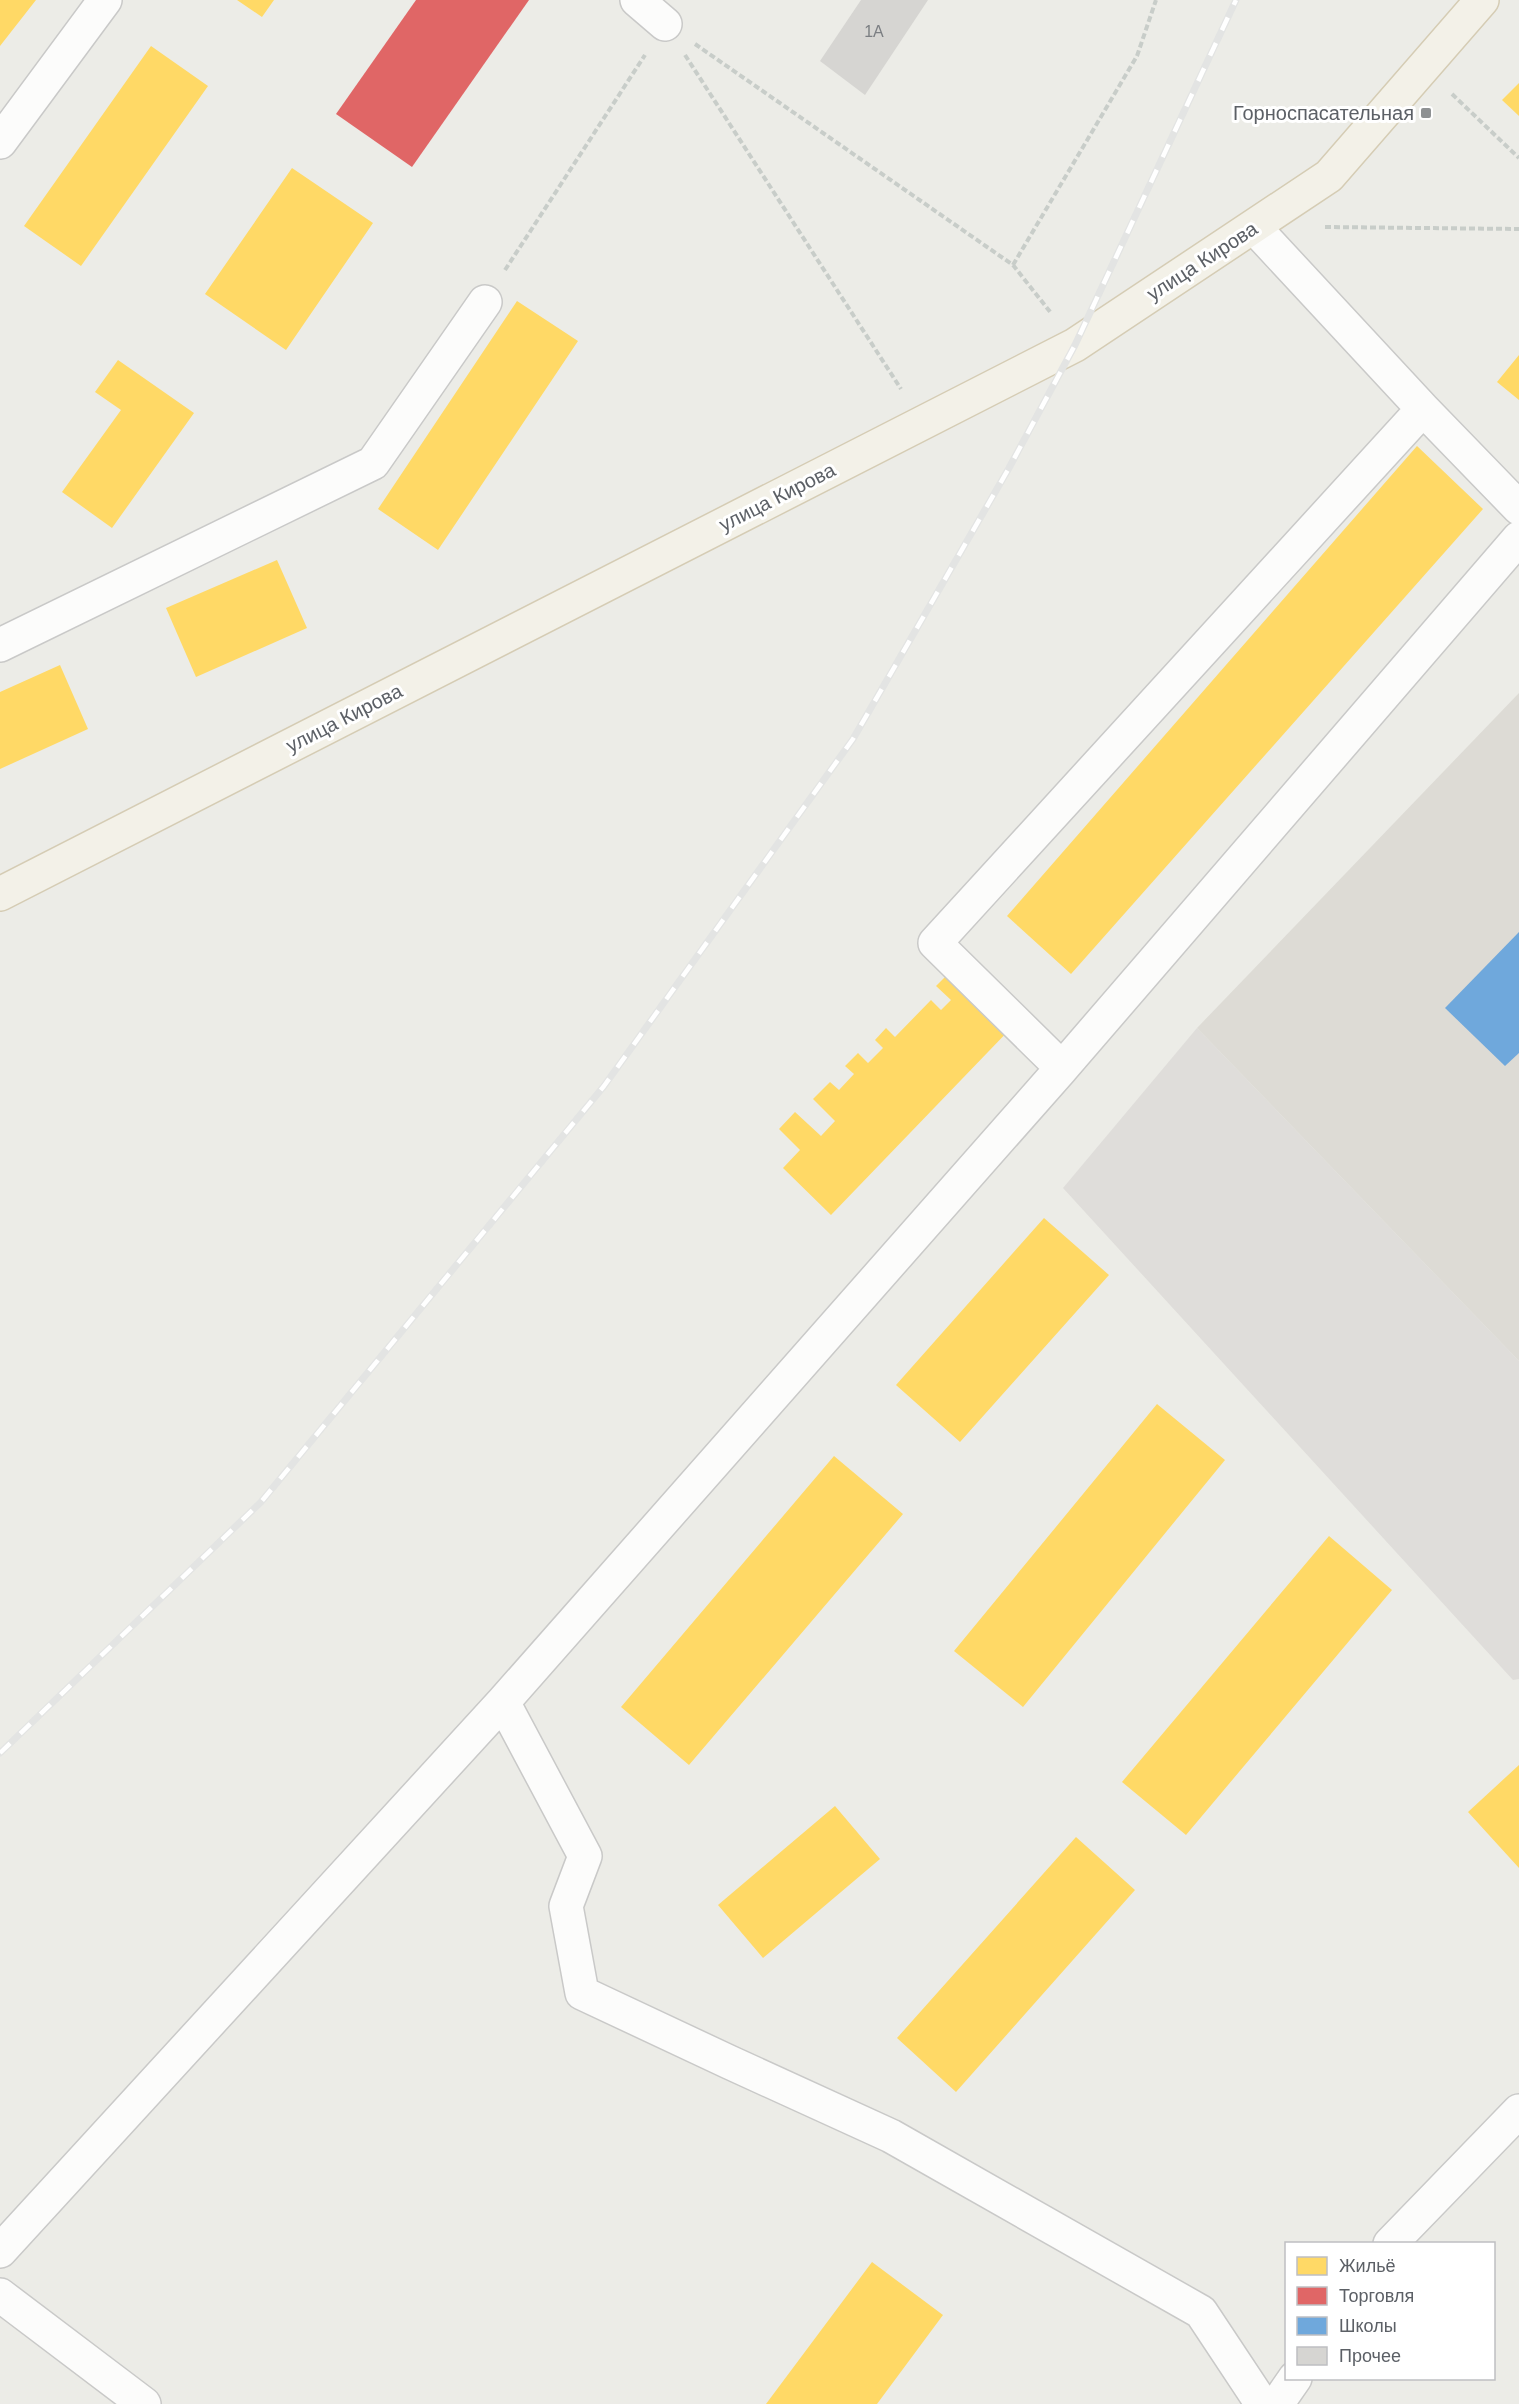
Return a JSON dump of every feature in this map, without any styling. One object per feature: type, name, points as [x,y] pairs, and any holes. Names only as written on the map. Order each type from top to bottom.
[{"type":"main road","name":"улица Кирова","points":[[0,894],[1075,345],[1329,176],[1482,0]]},
{"type":"street","points":[[0,142],[105,0]]},
{"type":"street","points":[[637,0],[665,24]]},
{"type":"street","points":[[1254,227],[1423,409],[1519,508]]},
{"type":"street","points":[[0,645],[373,463],[485,302]]},
{"type":"street","points":[[1062,1068],[935,942],[1423,409]]},
{"type":"street","points":[[0,2251],[503,1702],[1062,1068],[1519,538]]},
{"type":"street","points":[[503,1702],[585,1856],[566,1906],[582,1993],[891,2136],[1201,2312],[1262,2404]]},
{"type":"street","points":[[1392,2242],[1519,2111]]},
{"type":"street","points":[[0,2295],[144,2404]]},
{"type":"street","points":[[1277,2404],[1294,2380]]},
{"type":"path","points":[[1013,265],[1137,56],[1156,0]]},
{"type":"path","points":[[665,24],[1013,265],[1075,345]]},
{"type":"path","points":[[485,302],[665,24]]},
{"type":"path","points":[[665,24],[923,423]]},
{"type":"path","points":[[1424,67],[1519,158]]},
{"type":"path","points":[[1323,227],[1519,229]]},
{"type":"shaded area","points":[[1519,693],[1519,1361],[1197,1028]]},
{"type":"shaded area","points":[[1197,1028],[1519,1361],[1519,1679],[1513,1680],[1063,1188]]},
{"type":"building: Жильё","points":[[0,0],[36,0],[0,46]]},
{"type":"building: Жильё","points":[[237,0],[274,0],[262,17]]},
{"type":"building: Жильё","points":[[151,46],[208,86],[81,266],[24,226]]},
{"type":"building: Жильё","points":[[1519,83],[1519,116],[1502,100]]},
{"type":"building: Жильё","points":[[292,168],[373,223],[286,350],[205,294]]},
{"type":"building: Жильё","points":[[517,301],[578,341],[438,550],[378,509]]},
{"type":"building: Жильё","points":[[1519,355],[1519,400],[1497,382]]},
{"type":"building: Жильё","points":[[118,360],[194,413],[112,528],[62,492],[121,410],[95,392]]},
{"type":"building: Жильё","points":[[1417,446],[1483,509],[1071,974],[1007,916]]},
{"type":"building: Жильё","points":[[277,560],[307,628],[196,677],[166,608]]},
{"type":"building: Жильё","points":[[60,665],[88,729],[0,769],[0,692]]},
{"type":"building: Жильё","points":[[954,968],[1014,1025],[831,1215],[783,1168],[800,1150],[779,1129],[795,1112],[821,1136],[835,1121],[813,1099],[830,1082],[839,1090],[854,1074],[845,1066],[858,1053],[868,1063],[883,1048],[875,1040],[886,1028],[895,1037],[931,1000],[941,1010],[951,1000],[936,986]]},
{"type":"building: Жильё","points":[[1044,1218],[1109,1275],[960,1442],[896,1385]]},
{"type":"building: Жильё","points":[[1157,1404],[1225,1460],[1023,1707],[954,1651]]},
{"type":"building: Жильё","points":[[834,1456],[903,1514],[689,1765],[621,1707]]},
{"type":"building: Жильё","points":[[1329,1536],[1392,1590],[1186,1835],[1122,1782]]},
{"type":"building: Жильё","points":[[1519,1765],[1519,1868],[1468,1812]]},
{"type":"building: Жильё","points":[[835,1806],[880,1859],[763,1958],[718,1905]]},
{"type":"building: Жильё","points":[[1076,1837],[1135,1890],[956,2092],[897,2038]]},
{"type":"building: Жильё","points":[[872,2262],[943,2315],[877,2404],[766,2404]]},
{"type":"building: Торговля","points":[[416,0],[529,0],[412,167],[336,114]]},
{"type":"building: Школы","points":[[1519,932],[1519,1053],[1505,1066],[1445,1008]]},
{"type":"building: Прочее","points":[[861,0],[928,0],[865,95],[820,61]]},
{"type":"railway","points":[[0,1753],[261,1502],[604,1086],[853,739],[1009,468],[1075,345],[1236,0]]},
{"type":"place","name":"Горноспасательная","points":[[1426,113]]}]
